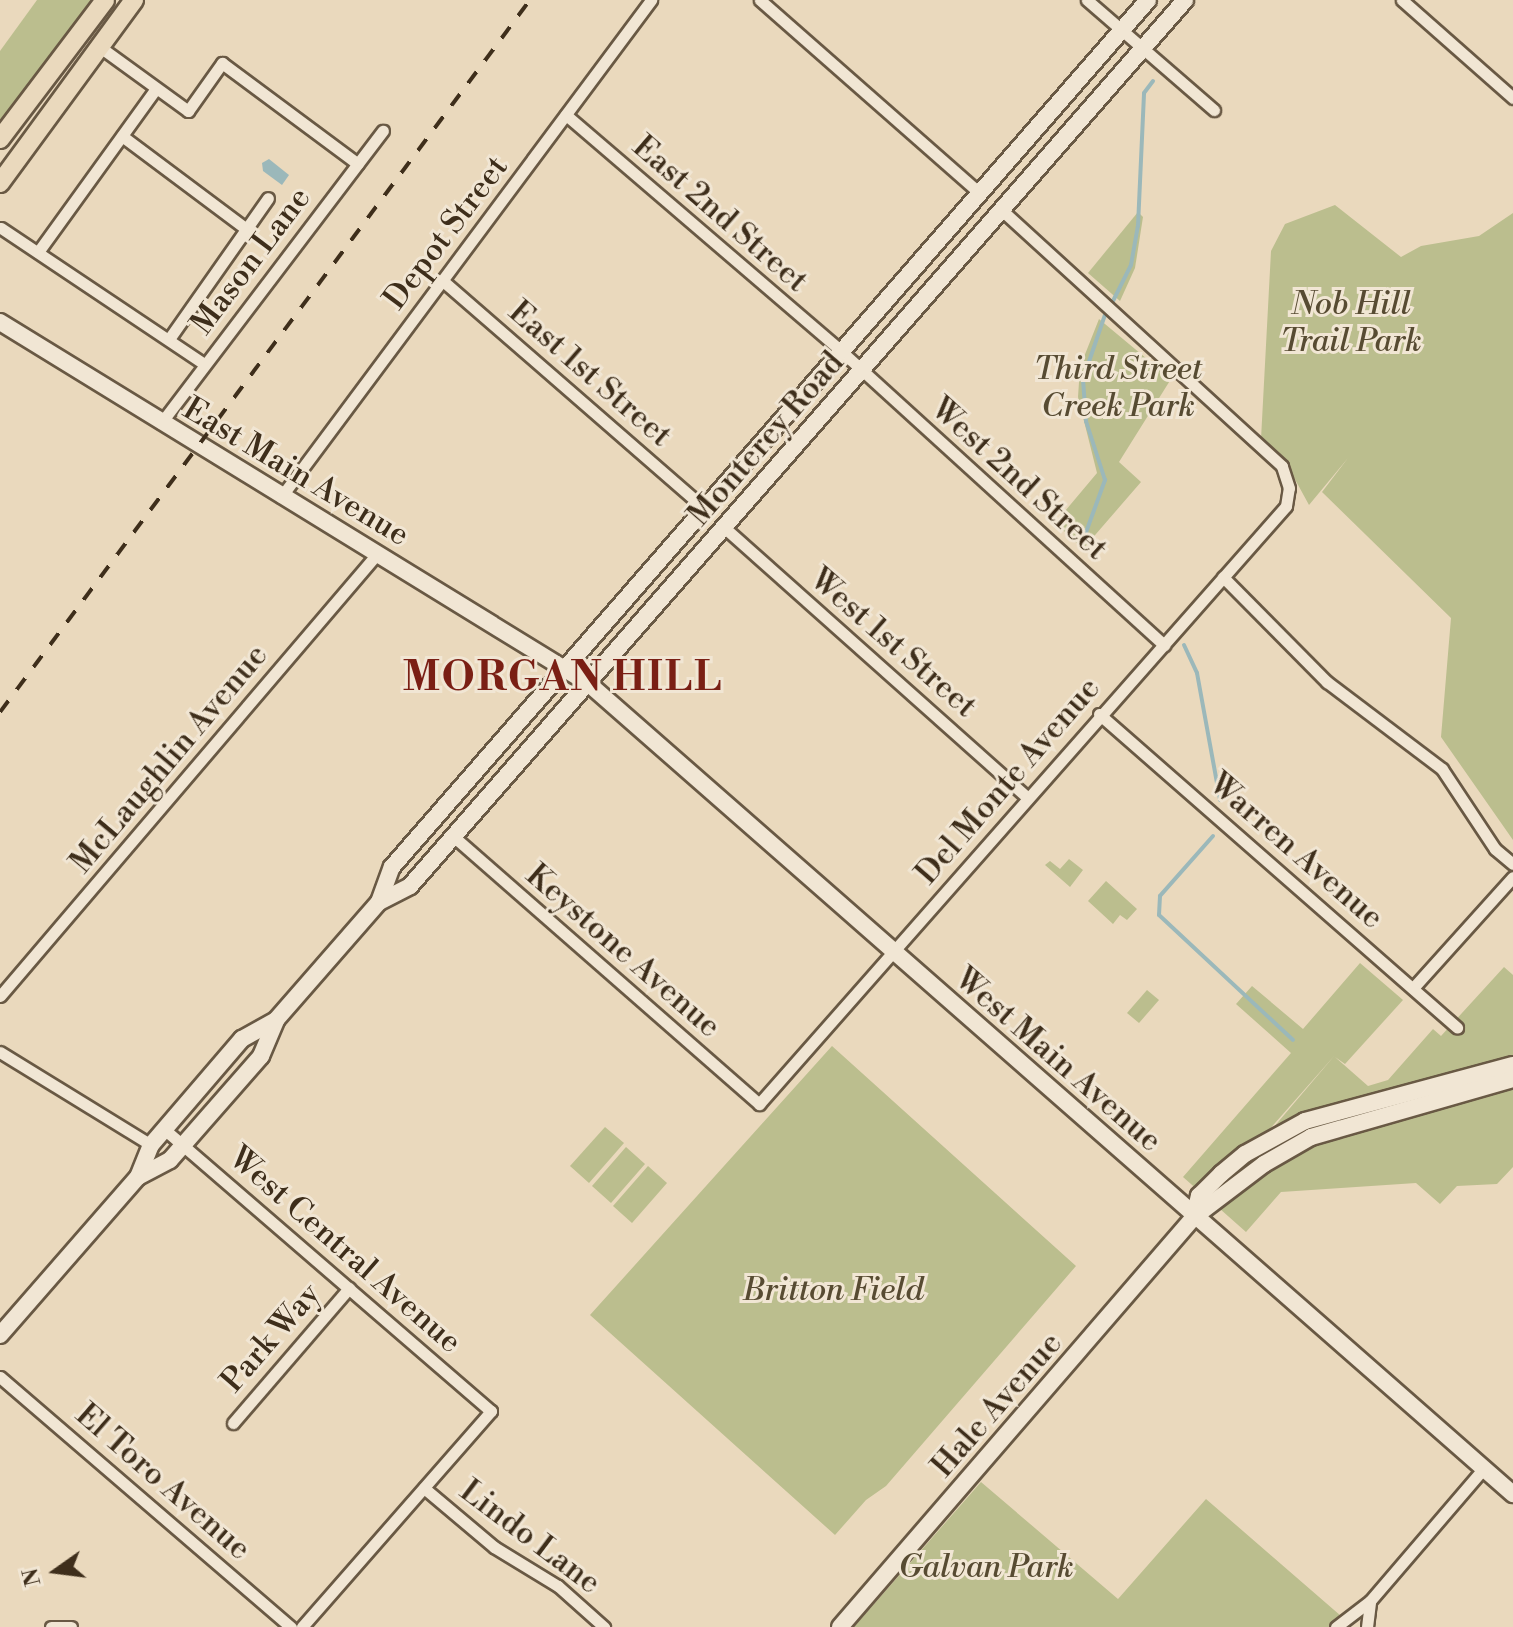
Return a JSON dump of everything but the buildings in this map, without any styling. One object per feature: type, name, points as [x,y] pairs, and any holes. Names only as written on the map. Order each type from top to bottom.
[{"type":"main road","points":[[0,139],[105,0]]},
{"type":"main road","points":[[0,183],[134,0]]},
{"type":"main road","name":"Monterey Road","points":[[138,1177],[170,1160],[261,1056],[276,1020],[379,902],[392,867],[1148,0]]},
{"type":"main road","name":"Monterey Road","points":[[379,902],[410,886],[726,529],[1185,0]]},
{"type":"main road","name":"East Main Avenue","points":[[0,322],[281,497],[565,667]]},
{"type":"main road","name":"West Main Avenue","points":[[565,667],[589,684],[1513,1494]]},
{"type":"main road","name":"Monterey Road","points":[[0,1335],[138,1177],[151,1145],[242,1039],[276,1020]]},
{"type":"main road","name":"Hale Avenue","points":[[1194,1217],[1199,1196],[1221,1174],[1245,1154],[1305,1121],[1513,1065]]},
{"type":"main road","name":"Hale Avenue","points":[[840,1627],[1194,1217],[1264,1164],[1311,1137],[1513,1079]]},
{"type":"street","name":"Depot Street","points":[[281,497],[651,0]]},
{"type":"street","points":[[760,0],[980,193]]},
{"type":"street","points":[[1087,0],[1214,110]]},
{"type":"street","points":[[1402,0],[1513,98]]},
{"type":"street","points":[[100,47],[154,91],[188,111],[222,63],[358,164]]},
{"type":"street","points":[[38,252],[154,91]]},
{"type":"street","name":"East 2nd Street","points":[[566,115],[841,351]]},
{"type":"street","name":"Mason Lane","points":[[161,423],[383,131]]},
{"type":"street","points":[[122,136],[245,228]]},
{"type":"street","points":[[169,339],[268,198]]},
{"type":"street","name":"Del Monte Avenue","points":[[759,1104],[894,953],[1026,796],[1286,506],[1289,488],[1282,466],[1001,209]]},
{"type":"street","points":[[1,228],[204,364]]},
{"type":"street","name":"East 1st Street","points":[[443,281],[703,507]]},
{"type":"street","name":"West 2nd Street","points":[[841,351],[1164,645]]},
{"type":"street","name":"West 1st Street","points":[[726,529],[1026,796]]},
{"type":"street","name":"McLaughlin Avenue","points":[[0,996],[377,554]]},
{"type":"street","points":[[1223,577],[1327,682],[1442,769],[1495,849],[1513,864]]},
{"type":"street","name":"Warren Avenue","points":[[1099,714],[1457,1027]]},
{"type":"street","name":"Keystone Avenue","points":[[453,836],[759,1104]]},
{"type":"street","points":[[1413,988],[1513,877]]},
{"type":"street","points":[[0,1052],[151,1145]]},
{"type":"street","name":"West Central Avenue","points":[[164,1129],[491,1411],[424,1488]]},
{"type":"street","name":"Park Way","points":[[233,1423],[349,1288]]},
{"type":"street","name":"El Toro Avenue","points":[[0,1377],[291,1627]]},
{"type":"street","points":[[1336,1627],[1370,1601],[1483,1469]]},
{"type":"street","points":[[302,1627],[424,1488]]},
{"type":"street","name":"Lindo Lane","points":[[424,1488],[494,1547],[558,1586],[604,1627]]},
{"type":"street","points":[[1367,1627],[1370,1601]]},
{"type":"street","points":[[51,1627],[71,1627]]},
{"type":"green space","points":[[37,0],[92,0],[0,124],[0,51]]},
{"type":"green space","name":"Nob Hill Trail Park","points":[[1335,205],[1401,257],[1421,246],[1479,236],[1513,213],[1513,840],[1441,737],[1451,618],[1322,492],[1348,458],[1309,505],[1291,472],[1261,439],[1271,251],[1285,224]]},
{"type":"green space","name":"Third Street Creek Park","points":[[1138,212],[1143,217],[1135,268],[1120,301],[1088,273]]},
{"type":"green space","name":"Third Street Creek Park","points":[[1099,319],[1171,379],[1119,462],[1141,482],[1083,549],[1055,523],[1097,473],[1078,397],[1080,367]]},
{"type":"green space","points":[[1069,859],[1083,870],[1070,887],[1045,865],[1050,861],[1060,869]]},
{"type":"green space","points":[[1106,881],[1137,909],[1127,920],[1120,915],[1113,924],[1088,901]]},
{"type":"green space","points":[[1360,963],[1403,1000],[1345,1064],[1335,1057],[1368,1086],[1388,1080],[1433,1029],[1441,1036],[1504,967],[1513,975],[1513,1167],[1497,1184],[1457,1186],[1440,1204],[1416,1183],[1281,1192],[1246,1232],[1211,1201],[1335,1055],[1208,1199],[1183,1177],[1291,1053],[1236,1004],[1252,986],[1303,1029]]},
{"type":"green space","points":[[1147,990],[1159,1000],[1139,1023],[1127,1013]]},
{"type":"green space","name":"Britton Field","points":[[832,1046],[1076,1266],[886,1486],[866,1500],[835,1535],[590,1315]]},
{"type":"green space","points":[[605,1127],[624,1143],[589,1183],[570,1166]]},
{"type":"green space","points":[[626,1147],[645,1164],[611,1203],[592,1186]]},
{"type":"green space","points":[[648,1166],[667,1183],[632,1223],[613,1206]]},
{"type":"green space","name":"Galvan Park","points":[[981,1482],[1118,1599],[1206,1499],[1341,1616],[1332,1627],[854,1627]]},
{"type":"water","points":[[269,159],[289,175],[282,185],[263,171],[262,163]]},
{"type":"waterway","points":[[1112,303],[1131,265],[1138,226],[1144,93],[1153,81]]},
{"type":"waterway","points":[[1085,535],[1105,480],[1086,421],[1083,379],[1106,312]]},
{"type":"waterway","points":[[1184,645],[1197,673],[1220,800]]},
{"type":"waterway","points":[[1213,836],[1160,896],[1159,915],[1293,1040]]},
{"type":"railway","points":[[0,712],[530,0]]},
{"type":"district","name":"MORGAN HILL","points":[[563,678]]}]
